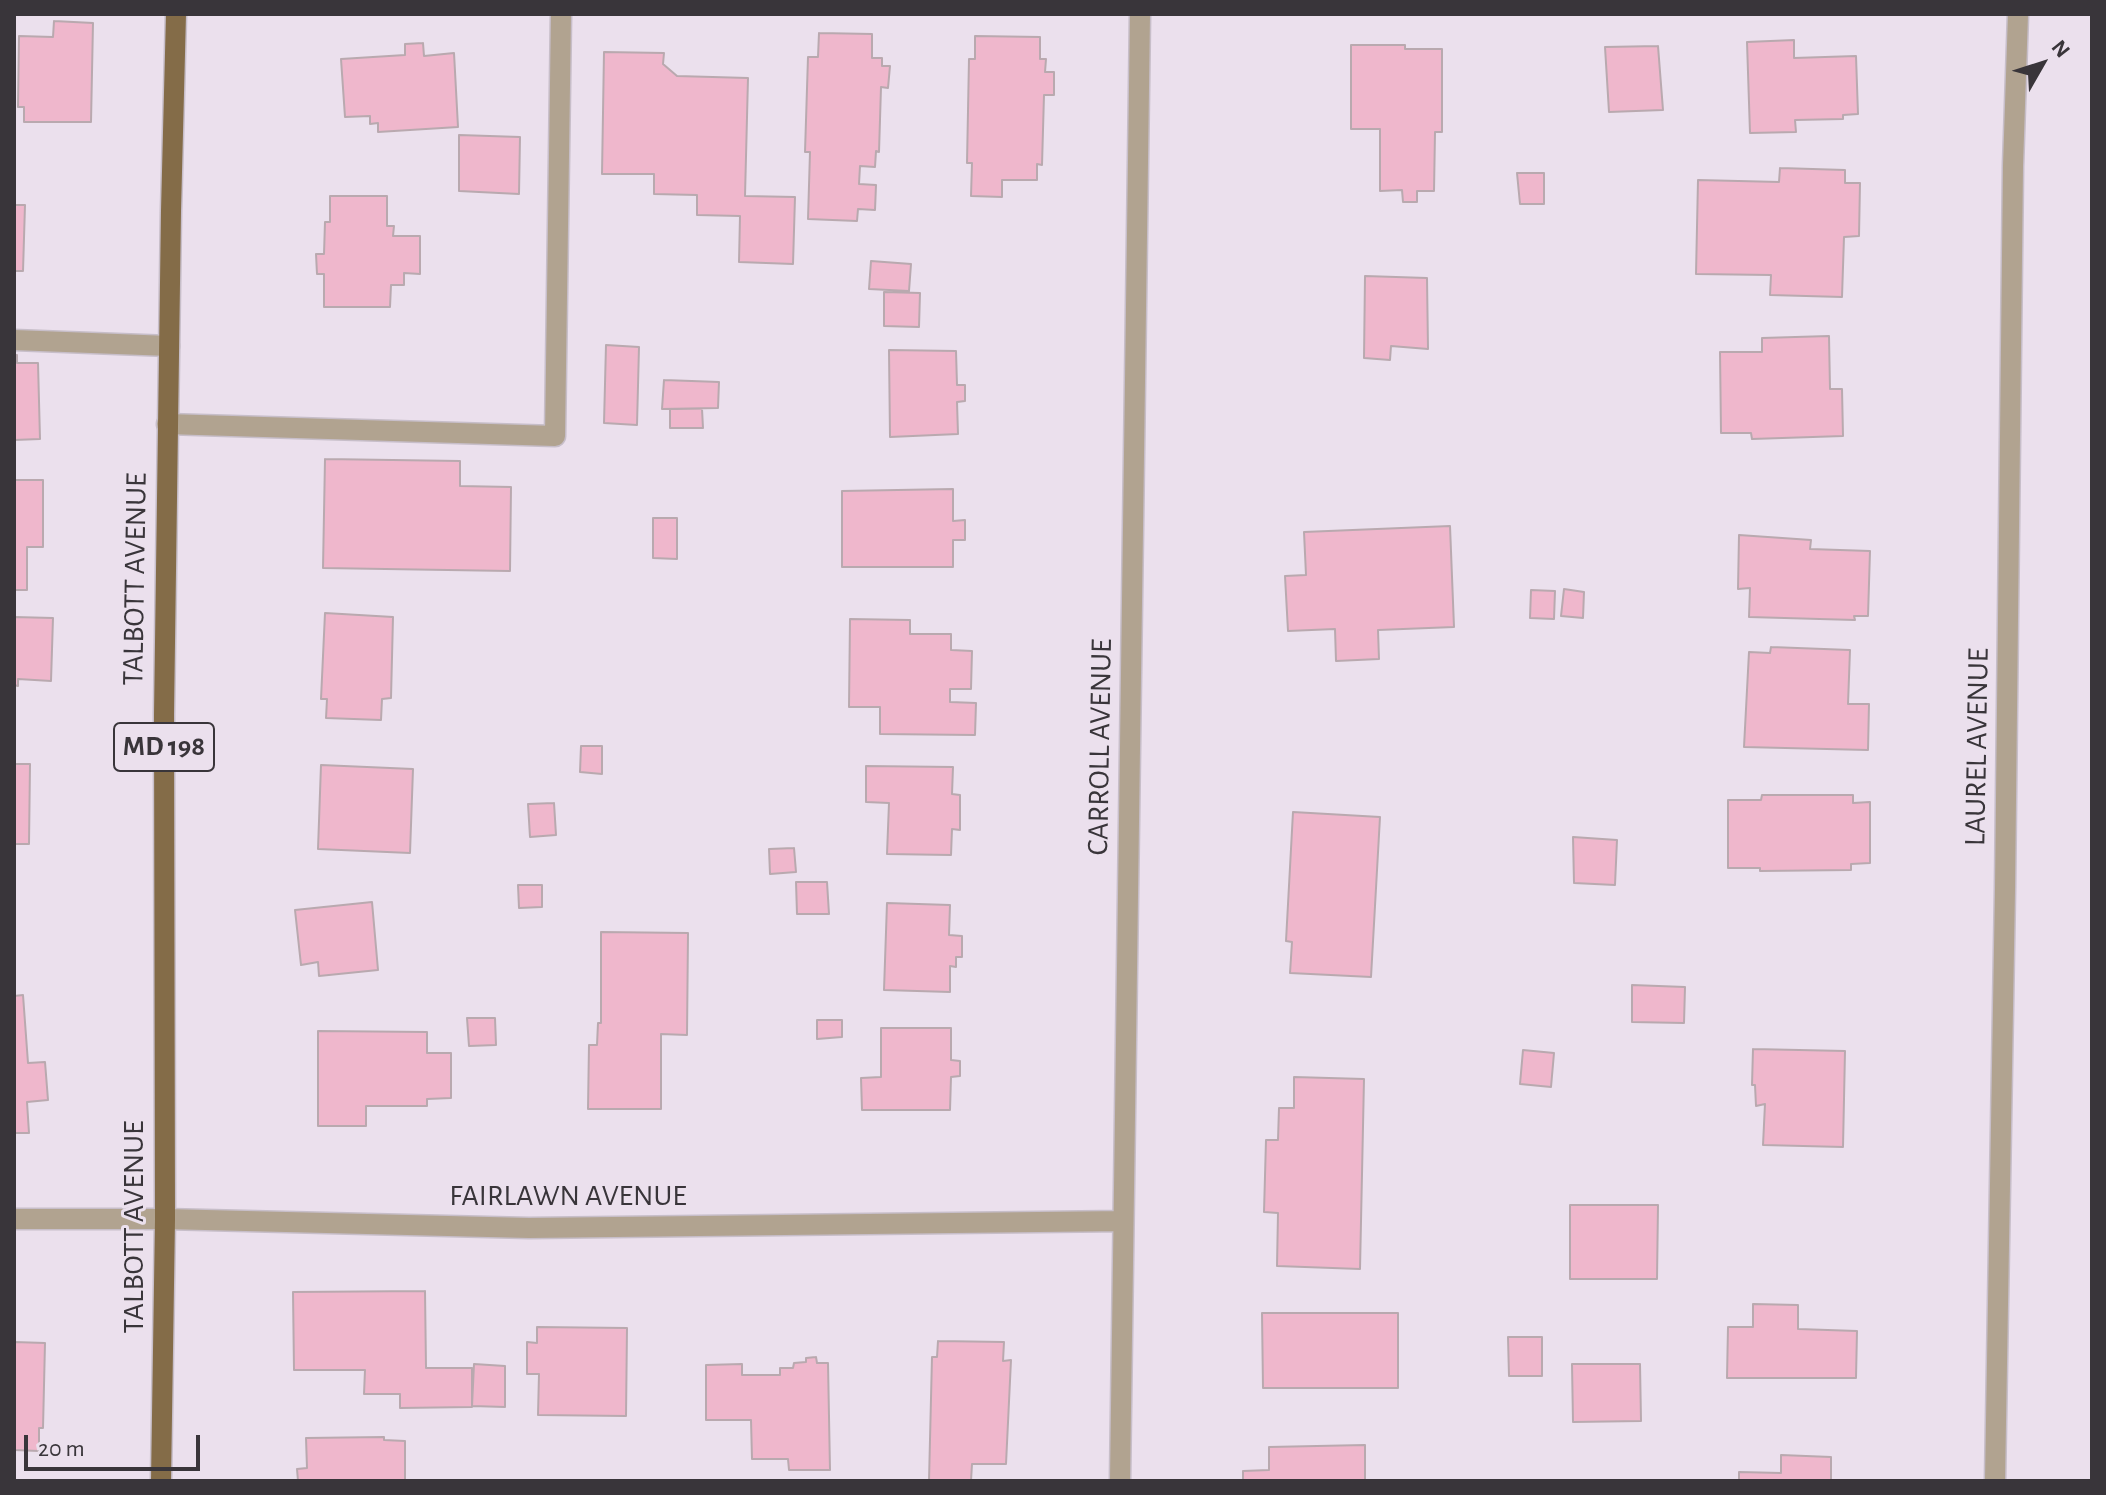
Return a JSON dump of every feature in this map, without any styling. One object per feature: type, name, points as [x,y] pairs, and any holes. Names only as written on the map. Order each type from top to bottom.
[{"type":"main road","name":"TALBOTT AVENUE","points":[[161,1481],[165,1219],[164,714],[176,14]]},
{"type":"street","points":[[167,424],[555,436],[561,14]]},
{"type":"street","name":"CARROLL AVENUE","points":[[1120,1481],[1140,14]]},
{"type":"street","name":"LAUREL AVENUE","points":[[1995,1481],[2013,166],[2018,14]]},
{"type":"street","points":[[14,340],[169,346]]},
{"type":"street","name":"FAIRLAWN AVENUE","points":[[14,1219],[165,1219],[529,1228],[1123,1221]]},
{"type":"building","points":[[54,21],[93,23],[91,122],[24,122],[24,107],[18,107],[19,36],[53,37]]},
{"type":"building","points":[[819,33],[872,34],[872,58],[882,58],[882,66],[890,66],[888,88],[881,87],[879,152],[876,151],[875,167],[860,166],[859,184],[876,185],[875,210],[858,209],[857,221],[808,219],[810,152],[805,152],[808,57],[818,57]]},
{"type":"building","points":[[975,36],[1040,37],[1040,59],[1046,59],[1045,72],[1054,72],[1054,95],[1044,95],[1042,165],[1037,164],[1037,180],[1002,180],[1002,197],[971,196],[972,163],[967,163],[969,59],[975,59]]},
{"type":"building","points":[[1794,40],[1794,58],[1856,56],[1858,114],[1843,115],[1843,119],[1795,120],[1796,132],[1750,133],[1747,42]]},
{"type":"building","points":[[423,43],[424,56],[454,53],[458,127],[378,132],[378,123],[370,124],[370,116],[345,117],[341,59],[405,55],[405,44]]},
{"type":"building","points":[[1351,45],[1442,49],[1442,132],[1435,132],[1434,191],[1417,191],[1417,202],[1403,202],[1402,190],[1380,191],[1380,129],[1351,129]]},
{"type":"building","points":[[1658,46],[1663,110],[1609,112],[1605,47]]},
{"type":"building","points":[[604,52],[664,53],[663,64],[677,76],[748,78],[745,196],[795,197],[793,264],[739,262],[740,216],[697,215],[697,195],[654,194],[654,174],[602,174]]},
{"type":"building","points":[[459,135],[520,137],[519,194],[459,191]]},
{"type":"building","points":[[1780,168],[1845,170],[1845,183],[1860,183],[1859,236],[1844,237],[1842,297],[1770,295],[1771,275],[1696,274],[1698,180],[1779,182]]},
{"type":"building","points":[[1517,173],[1544,173],[1544,204],[1520,204]]},
{"type":"building","points":[[330,196],[387,196],[387,226],[394,226],[393,236],[420,236],[420,274],[404,273],[404,285],[391,285],[390,307],[324,307],[324,274],[317,274],[316,254],[324,254],[325,222],[330,222]]},
{"type":"building","points":[[14,205],[25,205],[23,271],[14,271]]},
{"type":"building","points":[[871,261],[911,264],[909,291],[869,289]]},
{"type":"building","points":[[1365,276],[1427,278],[1428,349],[1391,346],[1390,360],[1364,358]]},
{"type":"building","points":[[884,292],[920,293],[919,327],[884,326]]},
{"type":"building","points":[[1829,336],[1830,389],[1842,389],[1843,436],[1752,439],[1751,433],[1721,433],[1720,352],[1762,352],[1762,338]]},
{"type":"building","points":[[606,345],[639,347],[637,425],[604,423]]},
{"type":"building","points":[[889,350],[956,351],[957,385],[965,385],[965,401],[957,402],[958,434],[890,437]]},
{"type":"building","points":[[14,355],[17,355],[17,363],[38,363],[40,439],[14,440]]},
{"type":"building","points":[[664,380],[719,382],[718,408],[662,409]]},
{"type":"building","points":[[670,409],[702,409],[703,428],[670,428]]},
{"type":"building","points":[[325,459],[460,461],[460,486],[511,487],[510,571],[323,568]]},
{"type":"building","points":[[14,480],[43,480],[43,547],[27,547],[27,590],[14,590]]},
{"type":"building","points":[[953,489],[953,521],[965,520],[965,540],[953,540],[953,567],[842,567],[842,491]]},
{"type":"building","points":[[653,518],[677,518],[677,559],[653,558]]},
{"type":"building","points":[[1450,526],[1454,627],[1378,630],[1379,659],[1336,661],[1335,629],[1288,631],[1285,576],[1306,575],[1304,532]]},
{"type":"building","points":[[1739,535],[1811,540],[1810,549],[1870,551],[1868,616],[1854,616],[1855,620],[1749,617],[1750,588],[1738,589]]},
{"type":"building","points":[[1564,589],[1584,592],[1583,618],[1561,616]]},
{"type":"building","points":[[1531,590],[1555,591],[1554,619],[1530,618]]},
{"type":"building","points":[[325,613],[393,617],[391,698],[382,699],[381,720],[326,718],[327,699],[321,699]]},
{"type":"building","points":[[14,617],[53,618],[51,681],[18,679],[18,686],[14,685]]},
{"type":"building","points":[[850,619],[910,620],[910,634],[951,634],[951,650],[972,651],[971,689],[950,689],[950,702],[976,703],[975,735],[880,734],[880,707],[849,707]]},
{"type":"building","points":[[1771,647],[1850,650],[1848,704],[1869,704],[1868,750],[1744,747],[1749,652],[1770,653]]},
{"type":"building","points":[[581,746],[602,746],[602,774],[580,772]]},
{"type":"building","points":[[14,764],[30,764],[29,844],[14,844]]},
{"type":"building","points":[[321,765],[413,769],[410,853],[318,849]]},
{"type":"building","points":[[866,766],[953,767],[952,794],[960,795],[960,830],[952,829],[951,855],[887,854],[889,803],[866,802]]},
{"type":"building","points":[[1762,795],[1853,795],[1853,803],[1870,802],[1870,863],[1851,864],[1851,870],[1760,871],[1760,868],[1728,868],[1728,800],[1761,800]]},
{"type":"building","points":[[554,803],[556,835],[530,837],[528,804]]},
{"type":"building","points":[[1293,812],[1380,817],[1371,977],[1290,973],[1292,942],[1286,941]]},
{"type":"building","points":[[1573,837],[1617,840],[1615,885],[1574,883]]},
{"type":"building","points":[[794,848],[796,872],[770,874],[769,849]]},
{"type":"building","points":[[796,882],[827,882],[829,914],[797,914]]},
{"type":"building","points":[[518,885],[542,885],[542,907],[519,908]]},
{"type":"building","points":[[372,902],[378,970],[319,976],[318,962],[301,965],[295,910]]},
{"type":"building","points":[[887,903],[950,905],[949,935],[962,936],[962,957],[956,957],[956,967],[950,966],[950,992],[884,990]]},
{"type":"building","points":[[601,932],[688,933],[687,1035],[661,1034],[661,1109],[588,1109],[589,1045],[597,1045],[598,1023],[601,1023]]},
{"type":"building","points":[[1632,985],[1685,987],[1684,1023],[1632,1022]]},
{"type":"building","points":[[23,995],[28,1063],[45,1062],[48,1100],[27,1102],[29,1133],[14,1133],[14,996]]},
{"type":"building","points":[[467,1018],[495,1018],[496,1045],[469,1046]]},
{"type":"building","points":[[817,1020],[842,1020],[842,1037],[817,1039]]},
{"type":"building","points":[[881,1028],[951,1028],[951,1060],[960,1061],[960,1076],[951,1077],[950,1110],[862,1110],[861,1078],[881,1077]]},
{"type":"building","points":[[318,1031],[427,1032],[427,1053],[451,1053],[451,1098],[427,1099],[427,1106],[366,1106],[366,1126],[318,1126]]},
{"type":"building","points":[[1753,1049],[1845,1051],[1843,1147],[1763,1145],[1765,1104],[1756,1106],[1755,1085],[1752,1085]]},
{"type":"building","points":[[1523,1050],[1554,1053],[1551,1087],[1520,1084]]},
{"type":"building","points":[[1294,1077],[1364,1079],[1360,1269],[1277,1266],[1278,1213],[1264,1212],[1266,1140],[1278,1140],[1279,1108],[1294,1108]]},
{"type":"building","points":[[1570,1205],[1658,1205],[1657,1279],[1570,1279]]},
{"type":"building","points":[[425,1291],[426,1368],[472,1368],[472,1407],[400,1408],[400,1394],[364,1394],[365,1370],[294,1370],[293,1292]]},
{"type":"building","points":[[1753,1304],[1798,1305],[1798,1329],[1857,1331],[1856,1378],[1727,1378],[1728,1327],[1753,1327]]},
{"type":"building","points":[[1262,1313],[1398,1313],[1398,1388],[1263,1388]]},
{"type":"building","points":[[537,1327],[627,1328],[626,1416],[538,1415],[539,1374],[527,1374],[527,1342],[537,1343]]},
{"type":"building","points":[[1508,1337],[1542,1337],[1542,1376],[1509,1376]]},
{"type":"building","points":[[938,1341],[1004,1342],[1003,1361],[1011,1360],[1006,1464],[972,1464],[971,1481],[929,1481],[932,1357],[937,1357]]},
{"type":"building","points":[[14,1342],[45,1343],[43,1428],[39,1428],[39,1451],[14,1450]]},
{"type":"building","points":[[816,1357],[817,1363],[828,1363],[830,1470],[789,1470],[788,1459],[752,1459],[751,1420],[706,1420],[706,1365],[742,1364],[742,1375],[780,1375],[780,1368],[793,1368],[794,1363]]},
{"type":"building","points":[[474,1364],[505,1366],[505,1407],[472,1406]]},
{"type":"building","points":[[1572,1364],[1640,1364],[1641,1421],[1573,1422]]},
{"type":"building","points":[[384,1437],[384,1440],[405,1441],[405,1481],[298,1481],[297,1469],[307,1468],[306,1438]]},
{"type":"building","points":[[1365,1445],[1365,1481],[1243,1481],[1243,1471],[1269,1470],[1269,1447]]},
{"type":"building","points":[[1781,1455],[1831,1457],[1831,1481],[1739,1481],[1739,1472],[1781,1473]]}]
